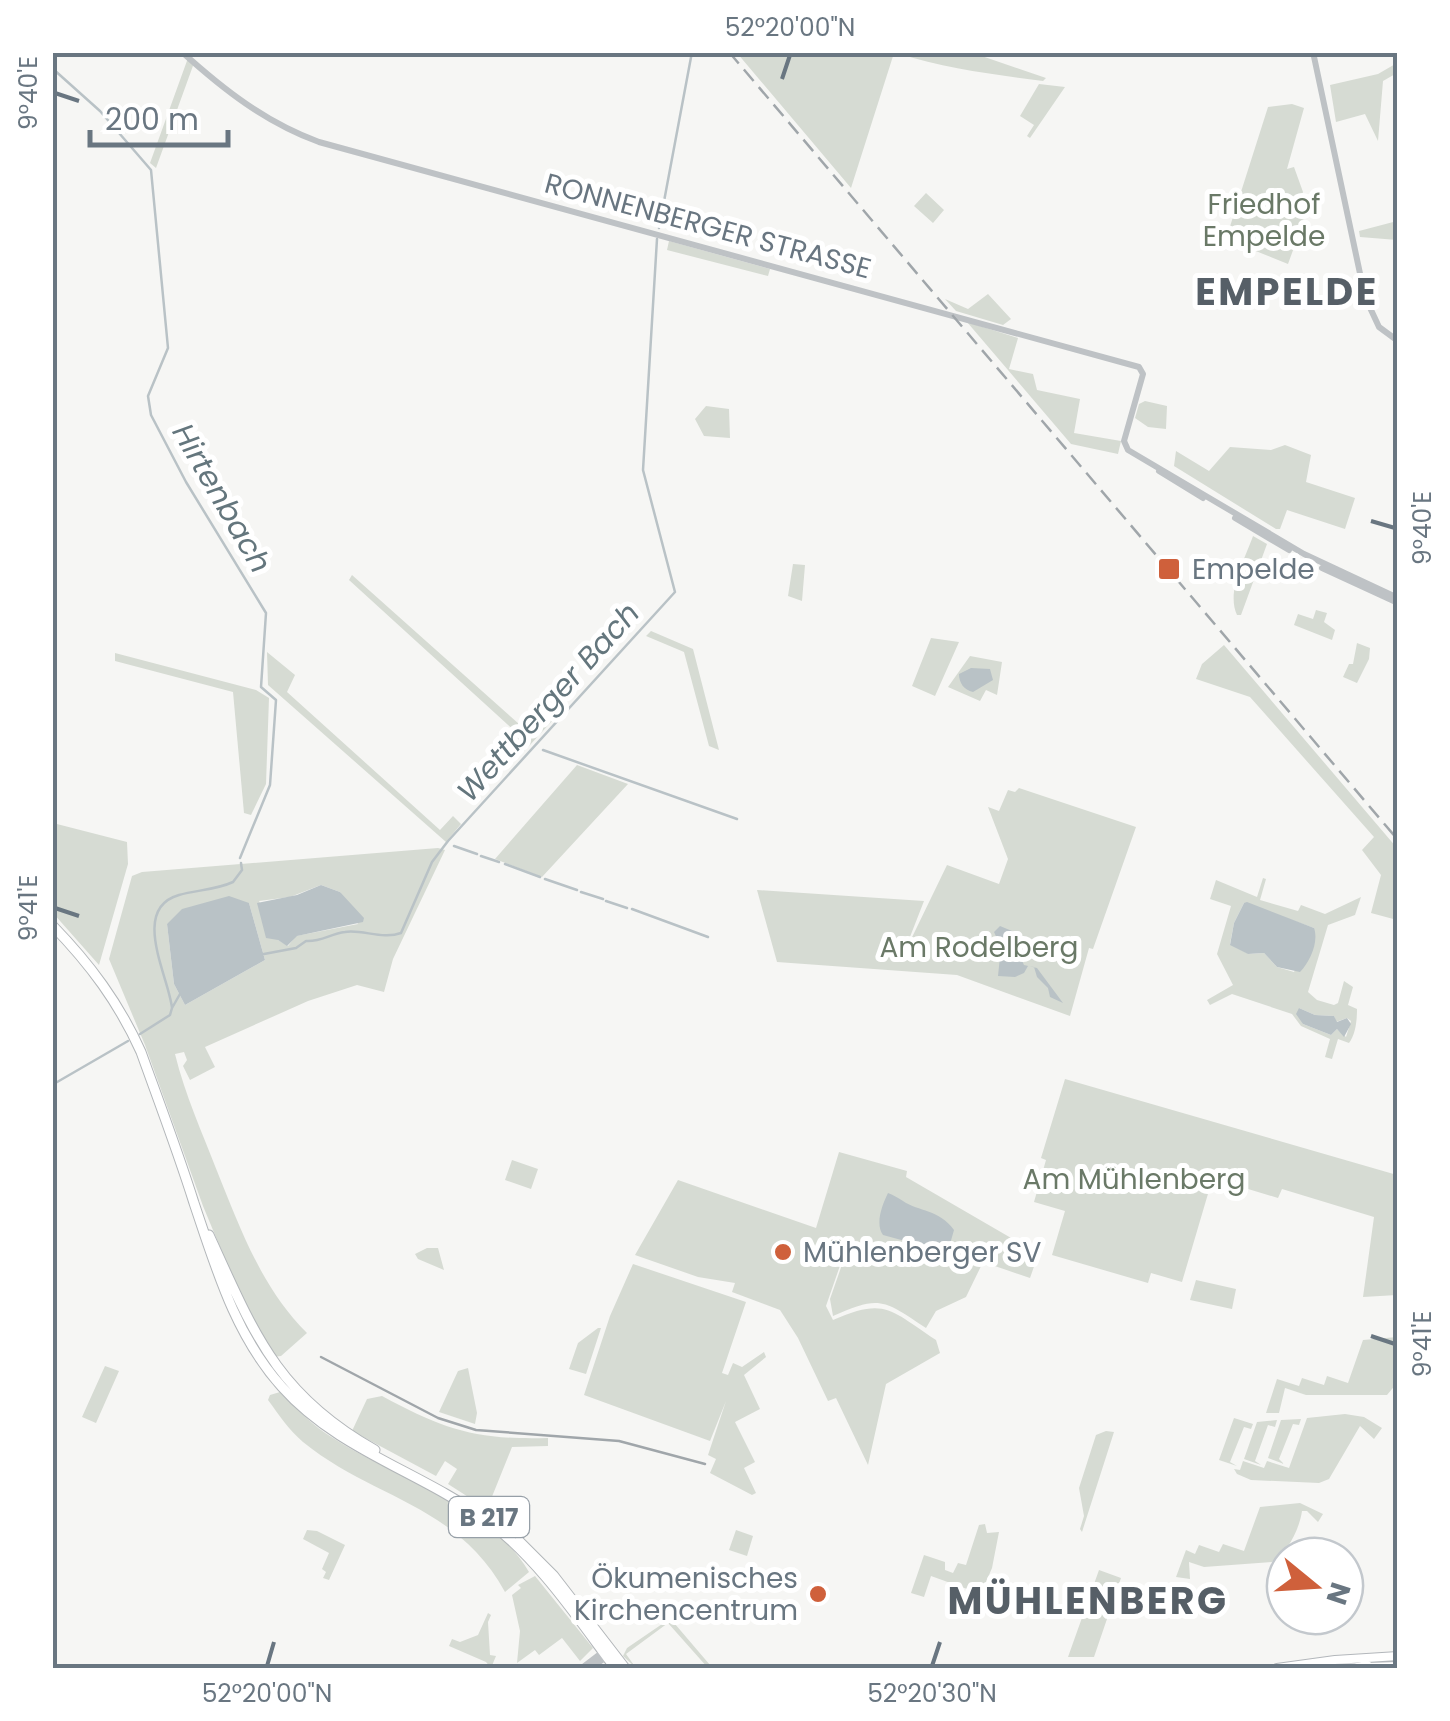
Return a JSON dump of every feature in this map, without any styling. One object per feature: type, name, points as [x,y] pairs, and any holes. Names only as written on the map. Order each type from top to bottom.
[{"type":"main road","name":"B 217","points":[[52,925],[99,977],[126,1018],[142,1052],[231,1307],[280,1386],[338,1436],[457,1501],[497,1528],[535,1566],[608,1654],[625,1668]]},
{"type":"main road","name":"B 217","points":[[608,1654],[615,1668]]},
{"type":"main road","points":[[1277,1668],[1398,1656]]},
{"type":"main road","points":[[1337,1668],[1398,1666]]},
{"type":"street","name":"RONNENBERGER STRASSE","points":[[182,52],[233,96],[302,136],[1142,369],[1124,443],[1128,450],[1280,545],[1357,587],[1398,601]]},
{"type":"street","points":[[1314,52],[1365,297],[1379,327],[1398,342]]},
{"type":"street","points":[[582,1668],[608,1654]]},
{"type":"street","points":[[590,1668],[608,1654]]},
{"type":"green space","points":[[737,53],[894,53],[851,188],[748,66]]},
{"type":"green space","points":[[897,53],[973,53],[1046,78],[1043,81],[969,70]]},
{"type":"green space","points":[[188,58],[194,63],[156,168],[150,163]]},
{"type":"green space","points":[[1397,63],[1397,73],[1383,81],[1378,141],[1365,114],[1336,122],[1330,85],[1378,74]]},
{"type":"green space","points":[[1039,84],[1065,87],[1030,138],[1027,136],[1034,125],[1020,116]]},
{"type":"green space","name":"Friedhof Empelde","points":[[1292,104],[1304,108],[1287,169],[1294,167],[1303,192],[1295,216],[1304,220],[1288,264],[1226,239],[1268,107]]},
{"type":"green space","points":[[926,193],[944,210],[933,223],[914,206]]},
{"type":"green space","points":[[1397,221],[1397,240],[1360,237],[1359,231]]},
{"type":"green space","points":[[669,241],[770,269],[768,276],[667,250]]},
{"type":"green space","points":[[988,294],[1011,319],[1003,325],[956,311],[945,299],[968,309]]},
{"type":"green space","points":[[967,322],[1018,338],[1009,369],[1033,374],[1037,390],[1080,399],[1074,433],[1121,441],[1118,454],[1071,444]]},
{"type":"green space","points":[[1145,401],[1167,406],[1166,429],[1148,427],[1135,418],[1139,404]]},
{"type":"green space","points":[[706,406],[729,409],[730,438],[704,436],[695,419]]},
{"type":"green space","points":[[1285,445],[1311,455],[1306,482],[1355,498],[1345,529],[1287,510],[1280,529],[1276,529],[1174,466],[1176,451],[1209,471],[1230,447],[1271,450]]},
{"type":"green space","points":[[1253,536],[1267,544],[1241,615],[1237,615],[1235,586]]},
{"type":"green space","points":[[793,564],[805,565],[802,601],[788,596]]},
{"type":"green space","points":[[352,575],[528,732],[546,713],[553,720],[518,758],[506,749],[518,734],[349,580]]},
{"type":"green space","points":[[1316,610],[1327,613],[1324,622],[1335,630],[1332,640],[1294,625],[1298,614],[1313,619]]},
{"type":"green space","points":[[651,631],[693,649],[719,750],[709,746],[684,652],[646,636]]},
{"type":"green space","points":[[931,638],[959,642],[935,696],[912,686]]},
{"type":"green space","points":[[1357,643],[1370,648],[1357,683],[1343,677],[1349,664],[1353,664]]},
{"type":"green space","points":[[1224,645],[1397,848],[1397,920],[1371,913],[1381,875],[1362,850],[1374,837],[1250,697],[1196,679],[1202,664]]},
{"type":"green space","points":[[267,652],[295,675],[287,692],[440,830],[453,816],[461,824],[446,842],[268,685]]},
{"type":"green space","points":[[115,653],[256,690],[269,698],[266,784],[251,815],[244,813],[233,692],[115,661]]},
{"type":"green space","points":[[970,656],[1002,662],[997,695],[986,690],[980,701],[948,687]]},
{"type":"green space","points":[[577,765],[628,784],[542,877],[495,859]]},
{"type":"green space","name":"Am Rodelberg","points":[[1019,788],[1136,827],[1093,949],[1089,948],[1070,1016],[957,975],[777,962],[757,890],[924,901],[901,960],[947,865],[999,884],[1008,859],[988,807],[999,811],[1008,790],[1015,792]]},
{"type":"green space","points":[[53,823],[127,842],[128,864],[99,965],[53,913]]},
{"type":"green space","points":[[445,850],[393,959],[384,992],[357,985],[308,1001],[205,1047],[215,1067],[190,1080],[183,1066],[187,1060],[184,1052],[175,1054],[194,1113],[244,1236],[277,1297],[307,1333],[281,1356],[273,1357],[242,1300],[109,959],[132,876],[142,872]],"holes":[[[321,885],[340,892],[358,924],[296,936],[288,946],[278,940],[259,901],[290,897]],[[249,903],[265,960],[185,1005],[174,984],[167,924]]]},
{"type":"green space","points":[[1263,878],[1266,879],[1260,900],[1298,911],[1301,905],[1325,914],[1361,897],[1355,915],[1328,925],[1308,992],[1317,1000],[1334,1005],[1344,981],[1353,987],[1348,1005],[1357,1009],[1355,1031],[1349,1043],[1338,1039],[1332,1059],[1325,1057],[1330,1039],[1301,1026],[1292,1014],[1232,994],[1210,1005],[1207,1000],[1233,985],[1217,954],[1231,906],[1210,899],[1216,880],[1257,897]],"holes":[[[1244,903],[1314,928],[1294,972],[1277,967],[1264,953],[1249,954],[1230,944],[1234,923]],[[1299,1008],[1315,1015],[1334,1016],[1336,1022],[1347,1018],[1351,1021],[1346,1037],[1337,1029],[1331,1035],[1303,1024]]]},
{"type":"green space","name":"Am Mühlenberg","points":[[1065,1079],[1397,1175],[1397,1295],[1363,1297],[1374,1217],[1282,1189],[1278,1198],[1225,1182],[1223,1186],[1210,1187],[1182,1282],[1151,1273],[1148,1283],[1052,1255],[1065,1211],[1034,1202],[1046,1160],[1041,1158]]},
{"type":"green space","points":[[839,1152],[907,1171],[906,1177],[1023,1245],[1037,1258],[1030,1278],[983,1262],[966,1297],[936,1311],[926,1328],[881,1304],[862,1305],[833,1316],[830,1299],[845,1256],[818,1245],[843,1257],[826,1306],[833,1320],[865,1309],[887,1310],[936,1340],[940,1353],[886,1384],[868,1465],[836,1398],[828,1401],[780,1310],[732,1292],[735,1283],[698,1277],[635,1255],[678,1180],[816,1228]]},
{"type":"green space","points":[[512,1160],[538,1169],[531,1189],[505,1180]]},
{"type":"green space","points":[[438,1248],[444,1270],[418,1259],[415,1254]]},
{"type":"green space","name":"Mühlenberger SV","points":[[633,1264],[746,1302],[722,1373],[728,1375],[733,1363],[742,1367],[764,1352],[766,1357],[744,1375],[760,1409],[735,1422],[755,1462],[744,1468],[756,1493],[752,1495],[710,1473],[716,1459],[708,1455],[726,1401],[710,1441],[584,1395],[610,1316]]},
{"type":"green space","points":[[1196,1280],[1236,1289],[1232,1309],[1190,1300]]},
{"type":"green space","points":[[598,1328],[586,1374],[569,1369],[578,1343]]},
{"type":"green space","points":[[1397,1337],[1397,1383],[1387,1395],[1306,1395],[1285,1388],[1279,1413],[1266,1413],[1277,1379],[1299,1386],[1302,1378],[1324,1385],[1327,1376],[1348,1383],[1363,1340]]},
{"type":"green space","points":[[105,1366],[119,1371],[96,1423],[82,1417]]},
{"type":"green space","points":[[468,1368],[477,1413],[475,1424],[439,1412],[458,1371]]},
{"type":"green space","points":[[280,1392],[333,1438],[466,1510],[511,1548],[529,1572],[505,1592],[463,1539],[303,1442],[268,1400],[270,1395]]},
{"type":"green space","points":[[382,1396],[443,1425],[480,1435],[548,1438],[548,1446],[512,1447],[487,1509],[448,1484],[457,1469],[445,1461],[436,1476],[352,1431],[367,1399]]},
{"type":"green space","points":[[1345,1414],[1364,1417],[1382,1428],[1374,1439],[1360,1426],[1329,1479],[1319,1483],[1251,1480],[1234,1469],[1240,1470],[1243,1461],[1264,1468],[1267,1461],[1289,1468],[1307,1418]]},
{"type":"green space","points":[[1234,1418],[1253,1424],[1251,1429],[1244,1427],[1230,1462],[1237,1466],[1219,1460]]},
{"type":"green space","points":[[1301,1419],[1299,1425],[1293,1424],[1279,1459],[1284,1464],[1268,1458],[1281,1420]]},
{"type":"green space","points":[[1277,1420],[1275,1427],[1268,1425],[1255,1461],[1261,1465],[1244,1459],[1257,1422]]},
{"type":"green space","points":[[1114,1432],[1082,1532],[1084,1516],[1079,1488],[1096,1435]]},
{"type":"green space","points":[[1300,1503],[1323,1514],[1318,1522],[1302,1511],[1294,1536],[1265,1536],[1265,1563],[1204,1567],[1189,1562],[1190,1579],[1176,1577],[1186,1550],[1195,1554],[1199,1545],[1219,1552],[1223,1544],[1244,1551],[1260,1507]]},
{"type":"green space","points":[[985,1524],[987,1533],[999,1532],[992,1568],[981,1594],[931,1576],[924,1597],[911,1593],[924,1555],[945,1562],[945,1570],[953,1573],[958,1563],[966,1565],[979,1525]]},
{"type":"green space","points":[[307,1530],[345,1545],[329,1580],[323,1578],[326,1572],[322,1569],[329,1553],[303,1539]]},
{"type":"green space","points":[[736,1530],[753,1536],[747,1556],[729,1550]]},
{"type":"green space","points":[[1099,1570],[1121,1578],[1094,1657],[1068,1657]]},
{"type":"green space","points":[[535,1576],[593,1648],[580,1661],[562,1638],[539,1655],[535,1650],[517,1663],[520,1631],[512,1595],[521,1588],[518,1585]]},
{"type":"green space","points":[[488,1613],[490,1655],[496,1656],[491,1668],[449,1646],[452,1639],[460,1642],[478,1635]]},
{"type":"green space","points":[[668,1620],[710,1665],[708,1668],[668,1623],[626,1654],[636,1668],[623,1656],[627,1648]]},
{"type":"shaded area","points":[[971,668],[990,669],[993,680],[973,692],[967,690],[959,674]]},
{"type":"shaded area","points":[[321,885],[340,892],[364,918],[363,922],[297,936],[287,946],[266,938],[257,903],[297,895]]},
{"type":"shaded area","points":[[229,896],[249,903],[265,960],[185,1005],[174,984],[167,924],[182,909]]},
{"type":"shaded area","points":[[1247,902],[1314,928],[1313,952],[1300,972],[1277,967],[1264,953],[1248,954],[1230,945],[1234,923]]},
{"type":"shaded area","points":[[1000,926],[1019,934],[1017,950],[1024,965],[1029,966],[1015,977],[998,976],[1001,947],[994,932]]},
{"type":"shaded area","points":[[1034,967],[1037,968],[1063,1003],[1050,997]]},
{"type":"shaded area","points":[[1299,1008],[1315,1015],[1334,1016],[1337,1022],[1347,1018],[1351,1024],[1344,1037],[1337,1029],[1331,1035],[1303,1024],[1296,1014]]},
{"type":"shaded area","points":[[888,1193],[948,1223],[954,1230],[950,1244],[938,1250],[883,1235],[879,1220]]},
{"type":"waterway","name":"Wettberger Bach","points":[[659,228],[692,52]]},
{"type":"waterway","name":"Hirtenbach","points":[[52,68],[100,111],[151,170],[168,348],[148,396],[151,415],[186,482],[266,613],[261,687],[276,700],[270,785],[240,858]]},
{"type":"waterway","name":"Wettberger Bach","points":[[264,954],[345,932],[401,933],[432,862],[448,841],[675,592],[643,470],[657,239]]},
{"type":"waterway","points":[[543,750],[737,819]]},
{"type":"waterway","points":[[454,846],[477,854]]},
{"type":"waterway","points":[[481,856],[499,862]]},
{"type":"waterway","name":"Hirtenbach","points":[[140,1034],[170,1015],[172,1008],[156,945],[157,914],[165,903],[179,895],[233,882],[242,870],[241,863]]},
{"type":"waterway","points":[[505,864],[540,877]]},
{"type":"waterway","points":[[545,879],[577,890]]},
{"type":"waterway","points":[[581,892],[603,899]]},
{"type":"waterway","points":[[606,901],[627,908]]},
{"type":"waterway","points":[[632,909],[708,937]]},
{"type":"waterway","name":"Wettberger Bach","points":[[172,1008],[180,994]]},
{"type":"waterway","name":"Hirtenbach","points":[[52,1085],[128,1041]]},
{"type":"tram line","points":[[321,1357],[438,1418],[476,1430],[619,1441],[705,1464]]},
{"type":"railway","points":[[729,52],[1398,840]]},
{"type":"place","name":"Empelde","points":[[1169,569]]},
{"type":"place","name":"Mühlenberger SV","points":[[783,1252]]},
{"type":"place","name":"Ökumenisches Kirchencentrum","points":[[818,1594]]},
{"type":"district","name":"EMPELDE","points":[[1287,291]]},
{"type":"district","name":"MÜHLENBERG","points":[[1088,1600]]}]
